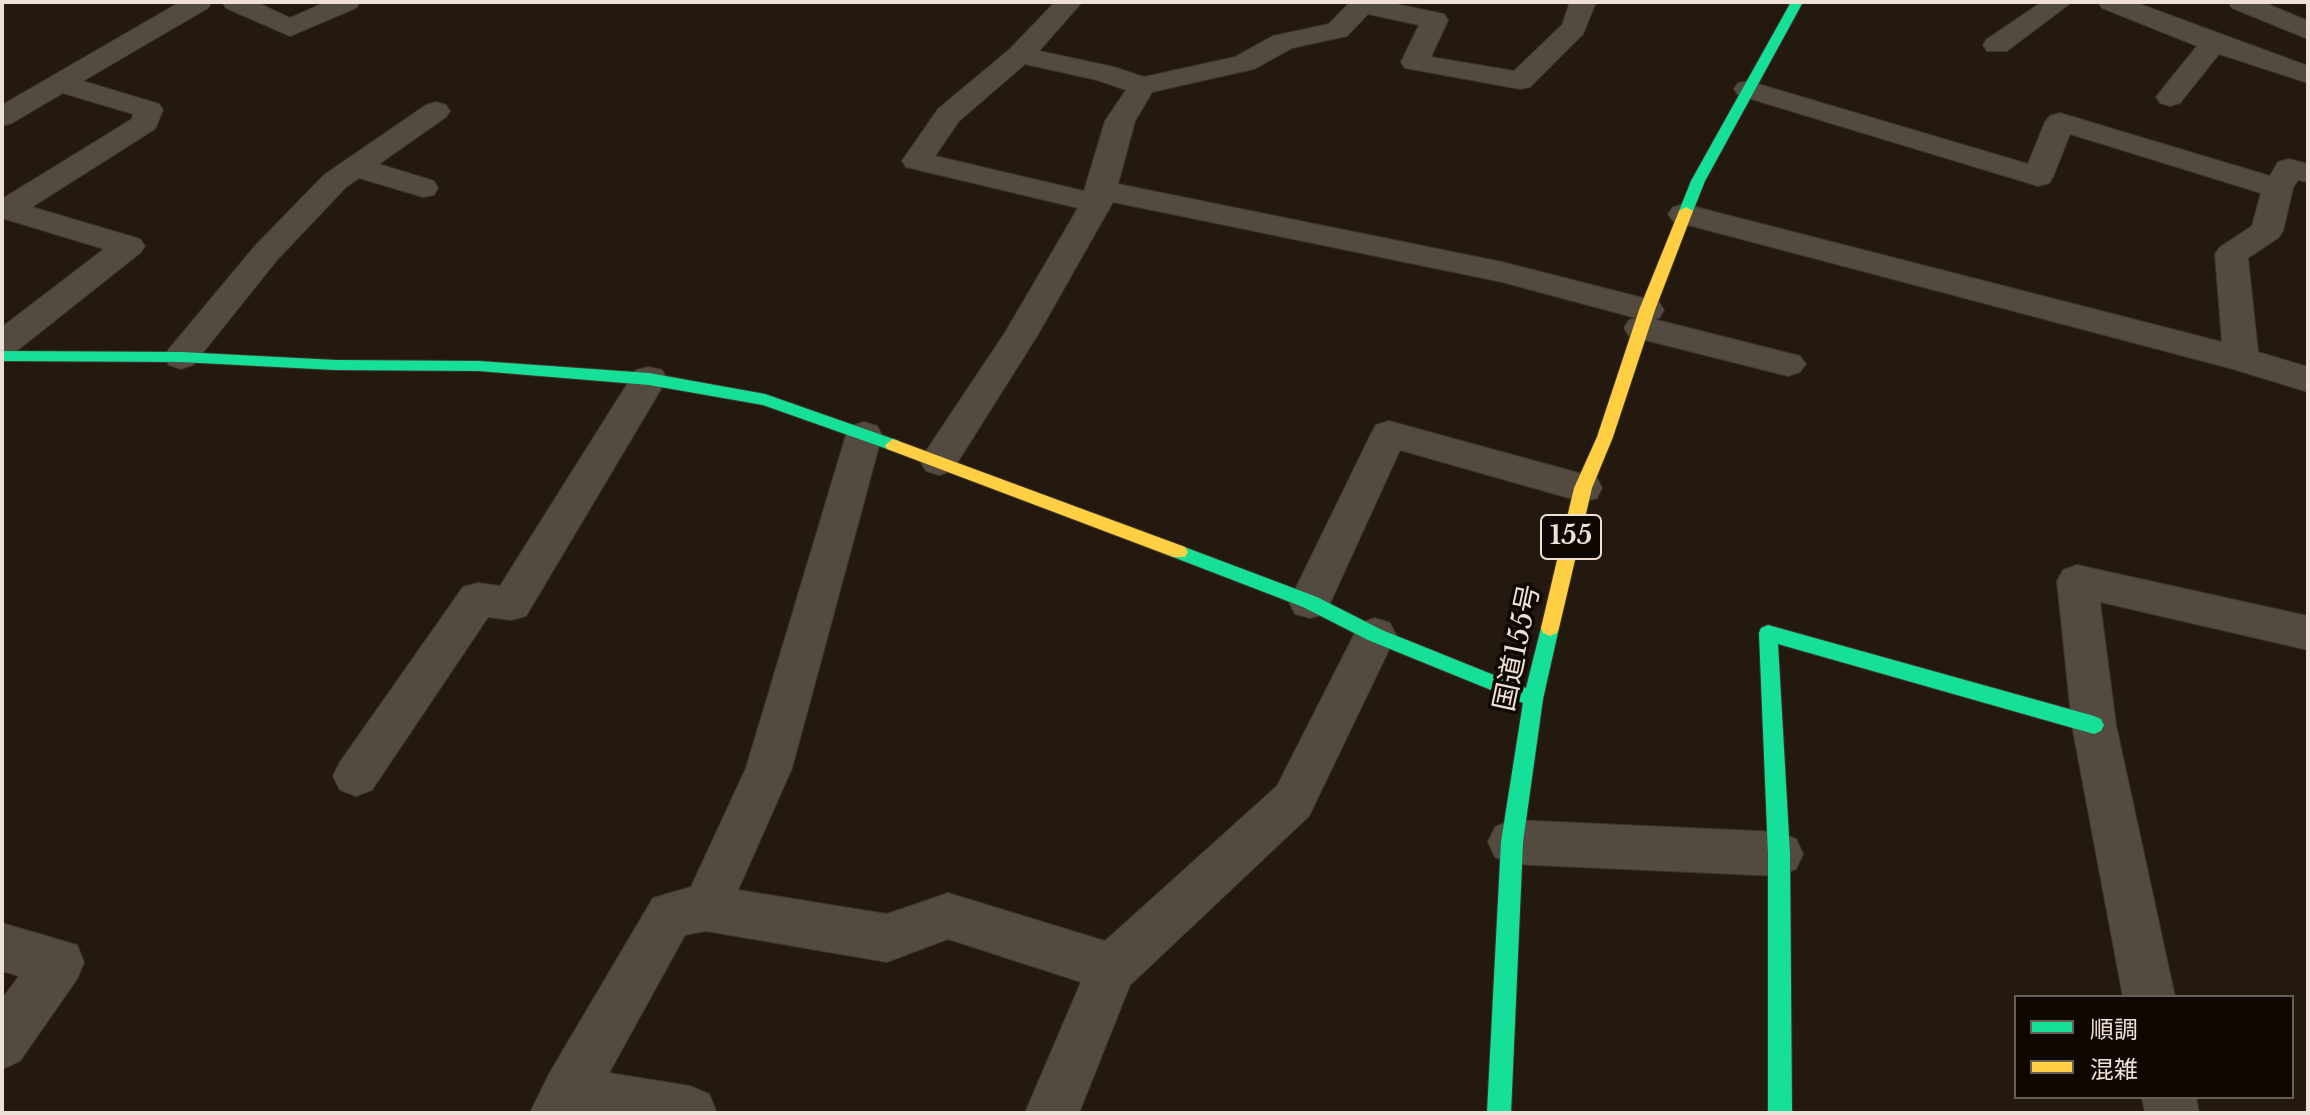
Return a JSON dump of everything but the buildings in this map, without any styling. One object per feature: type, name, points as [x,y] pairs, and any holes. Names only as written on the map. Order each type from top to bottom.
[{"type":"main road","name":"国道155号","points":[[1499,1113],[1512,842],[1533,699],[1583,488],[1605,437],[1644,319],[1698,181],[1797,2]]},
{"type":"main road","points":[[2,356],[181,357],[335,365],[479,366],[649,379],[765,400],[939,461],[1310,602],[1375,635],[1533,699]]},
{"type":"main road","points":[[1780,1113],[1779,854],[1768,633],[2094,725]]},
{"type":"street","points":[[235,2],[290,28],[347,2]]},
{"type":"street","points":[[1069,2],[1020,55],[948,115],[917,161],[1502,272],[1788,364]]},
{"type":"street","points":[[1020,55],[1104,73],[1142,86],[1244,63],[1283,42],[1338,30],[1364,4],[1435,20],[1415,62],[1520,81],[1574,28],[1583,2]]},
{"type":"street","points":[[1997,45],[2059,2]]},
{"type":"street","points":[[2111,2],[2214,43],[2308,75]]},
{"type":"street","points":[[2241,2],[2308,31]]},
{"type":"street","points":[[2,117],[183,5]]},
{"type":"street","points":[[2170,97],[2214,43]]},
{"type":"street","points":[[2,345],[129,246],[7,209],[145,123],[149,110],[59,83]]},
{"type":"street","points":[[939,461],[1020,336],[1098,197],[1120,121],[1142,86]]},
{"type":"street","points":[[1748,89],[2038,177],[2060,122],[2278,188]]},
{"type":"street","points":[[181,357],[266,253],[335,181],[436,111]]},
{"type":"street","points":[[356,167],[423,188]]},
{"type":"street","points":[[2241,359],[2231,254],[2267,231],[2278,188],[2289,168],[2308,173]]},
{"type":"street","points":[[1684,214],[2241,359],[2307,388]]},
{"type":"street","points":[[356,776],[478,599],[511,604],[649,379]]},
{"type":"street","points":[[1310,602],[1389,434],[1583,488]]},
{"type":"street","points":[[706,908],[769,768],[864,435]]},
{"type":"street","points":[[2149,995],[2094,725],[2077,581],[2308,633]]},
{"type":"street","points":[[1052,1113],[1112,968],[1293,801],[1375,635]]},
{"type":"street","points":[[1512,842],[1779,854]]},
{"type":"street","points":[[690,1113],[563,1103],[670,914],[706,908],[887,938],[948,916],[1112,968]]},
{"type":"street","points":[[2,947],[59,962],[2,1043]]},
{"type":"traffic: fast","points":[[1686,211],[1698,181],[1797,2]]},
{"type":"traffic: fast","points":[[2,356],[181,357],[335,365],[479,366],[649,379],[765,400],[893,445]]},
{"type":"traffic: fast","points":[[1179,552],[1310,602],[1375,635],[1533,699]]},
{"type":"traffic: fast","points":[[1499,1113],[1512,842],[1533,699],[1550,628]]},
{"type":"traffic: fast","points":[[1780,1113],[1779,854],[1768,633],[2094,725]]},
{"type":"traffic: slow","points":[[1550,628],[1583,488],[1605,437],[1647,310],[1686,211]]},
{"type":"traffic: slow","points":[[893,445],[1179,552]]}]
